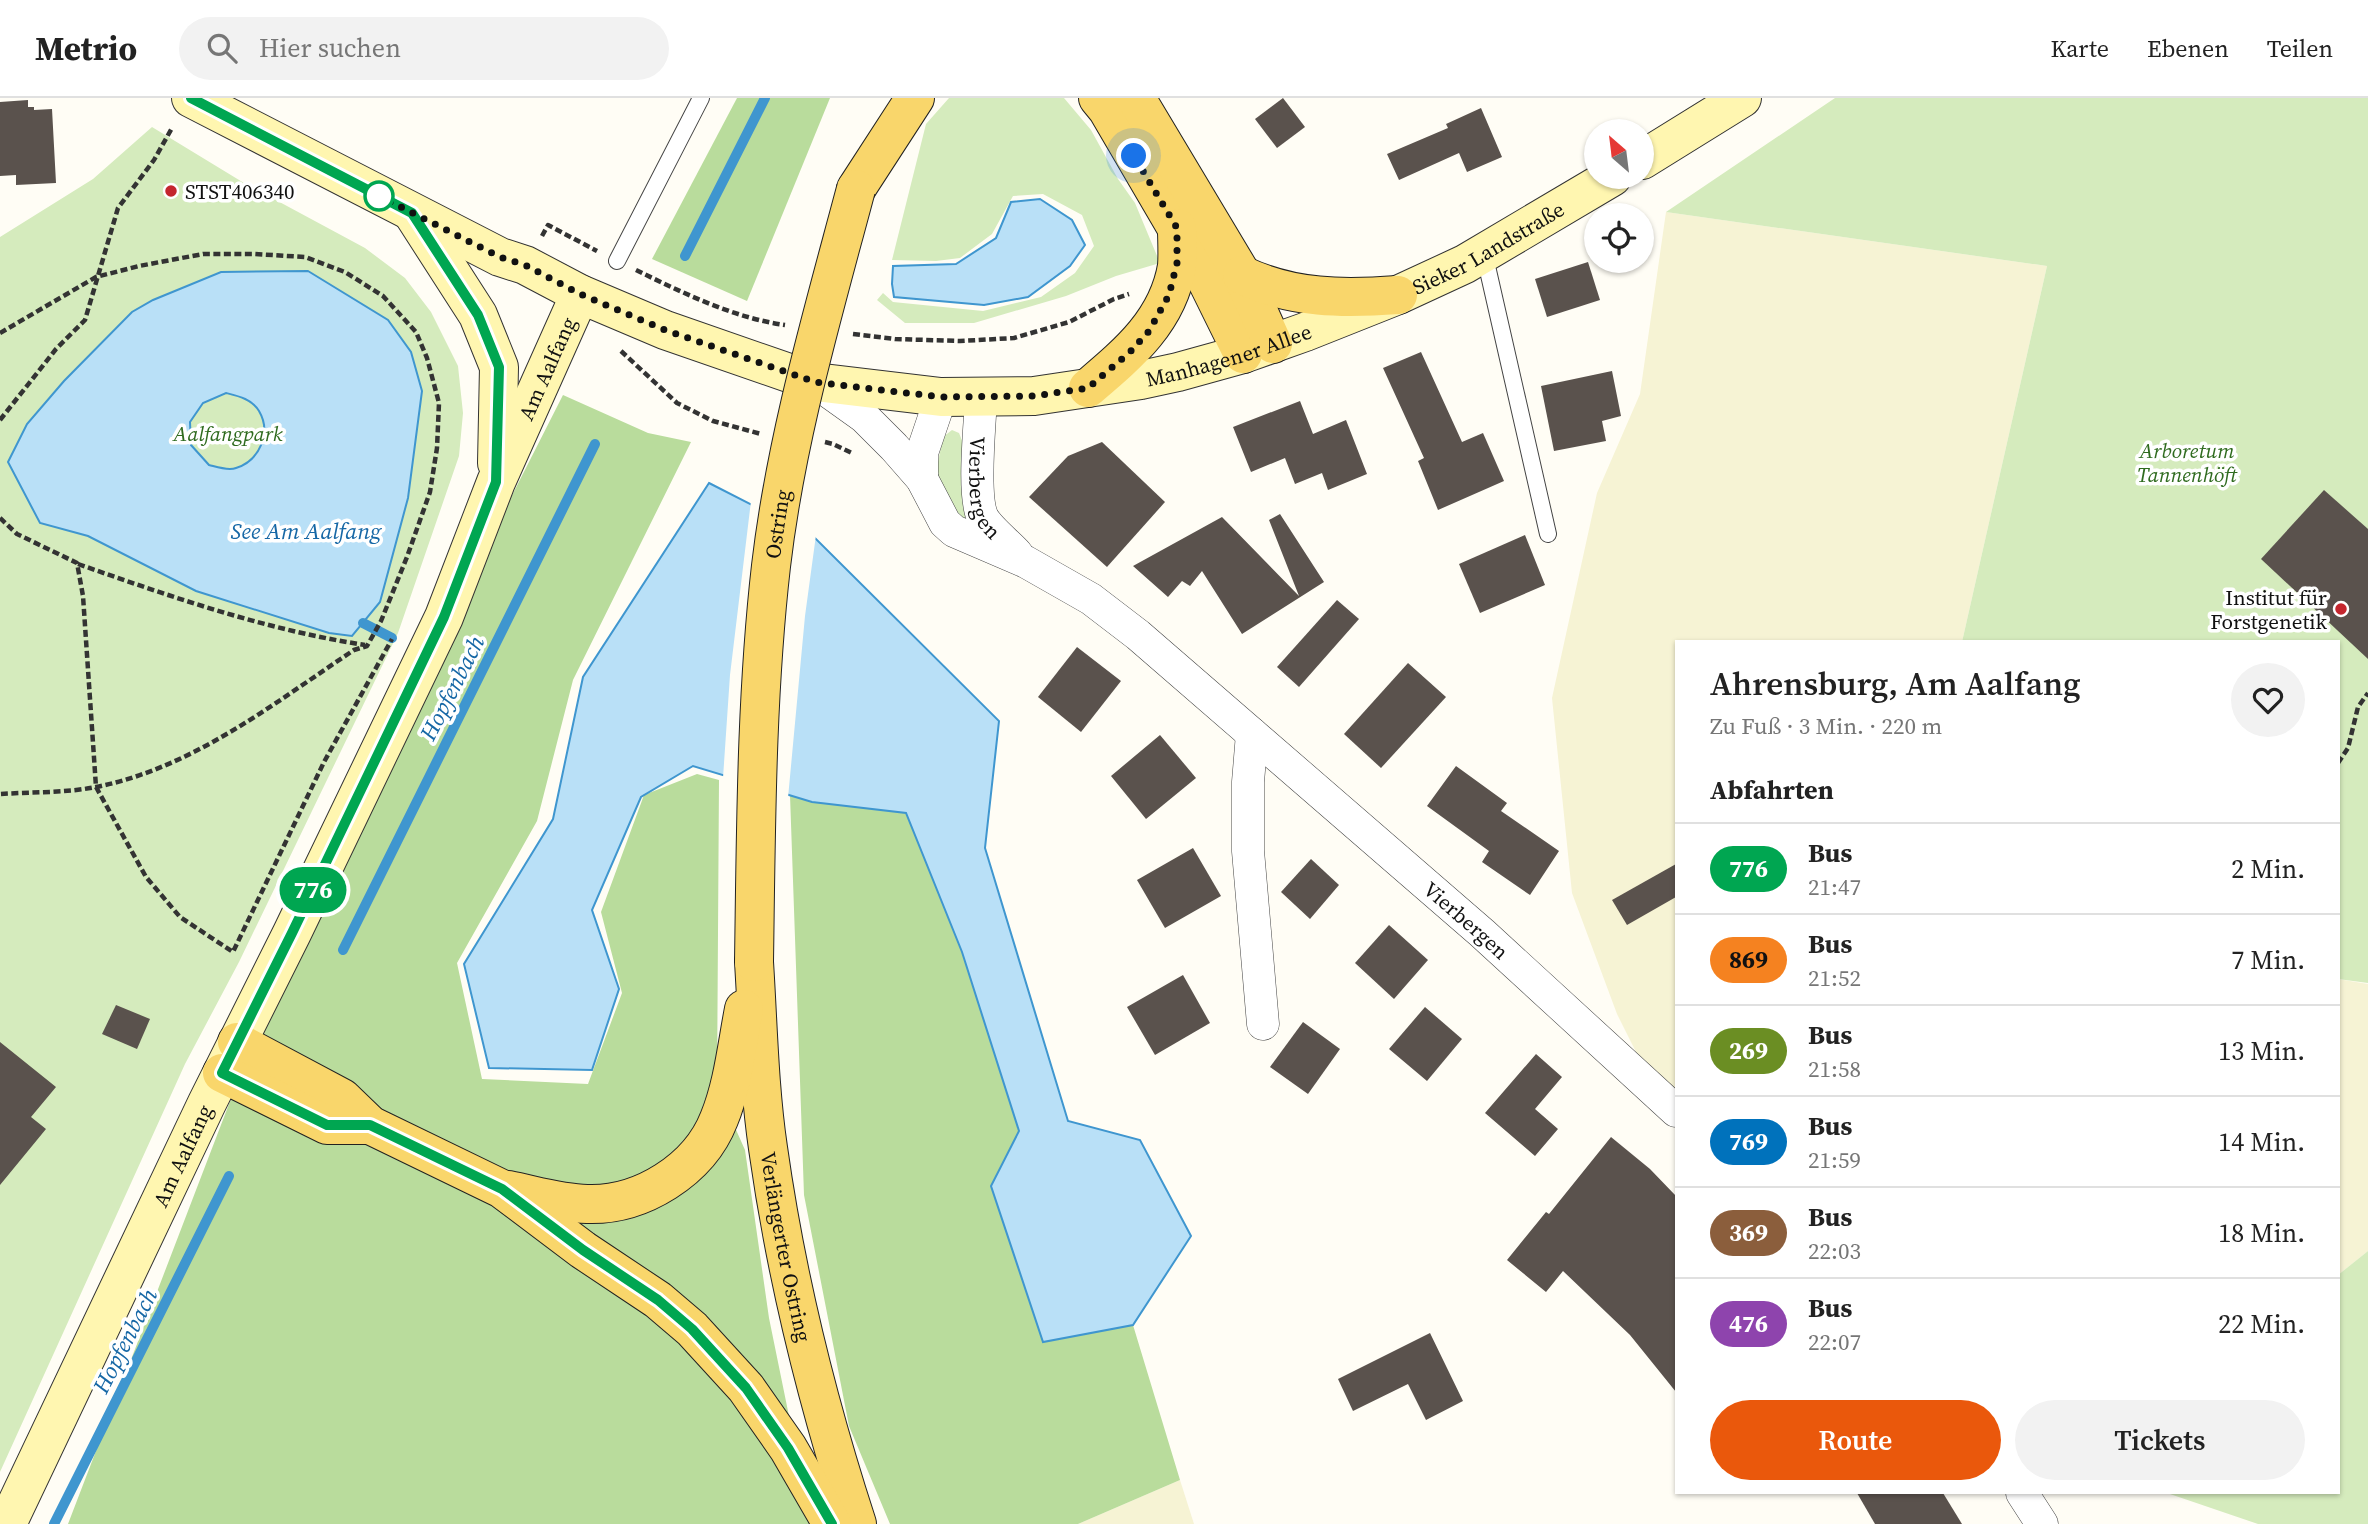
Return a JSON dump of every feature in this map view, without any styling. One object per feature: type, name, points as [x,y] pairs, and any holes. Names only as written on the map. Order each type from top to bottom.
[{"type":"main road","name":"Ostring","points":[[754,962],[759,722],[771,564],[799,408],[856,189],[889,98]]},
{"type":"main road","points":[[856,189],[915,98]]},
{"type":"main road","points":[[1098,98],[1203,273],[1258,349]]},
{"type":"main road","points":[[1136,98],[1242,275],[1258,349]]},
{"type":"main road","points":[[1654,153],[1742,98]]},
{"type":"main road","name":"Manhagener Allee","points":[[184,109],[412,213],[580,294],[665,330],[815,382],[941,397],[981,398],[1034,396],[1088,388],[1141,380],[1258,349],[1398,295]]},
{"type":"main road","name":"Sieker Landstraße","points":[[1398,295],[1484,253],[1592,189]]},
{"type":"main road","name":"Am Aalfang","points":[[412,213],[478,315],[499,367],[496,482]]},
{"type":"main road","points":[[1088,388],[1130,352],[1161,313],[1174,281],[1177,228]]},
{"type":"main road","points":[[1242,275],[1261,284],[1305,295],[1349,298],[1398,295]]},
{"type":"main road","name":"Am Aalfang","points":[[7,1524],[229,1058],[444,617],[496,482],[580,294]]},
{"type":"main road","points":[[502,1189],[567,1202],[608,1203],[641,1194],[676,1175],[698,1153],[718,1121],[725,1102],[754,962]]},
{"type":"main road","name":"Verlängerter Ostring","points":[[754,962],[768,1146],[797,1316],[817,1396],[857,1524]]},
{"type":"main road","points":[[229,1058],[327,1125],[370,1125],[502,1189],[583,1250],[658,1300],[692,1329],[746,1388],[772,1423],[832,1524]]},
{"type":"street","name":"Vierbergen","points":[[815,382],[864,417],[922,479],[945,523],[954,531],[1026,562],[1091,599],[1138,635],[1482,933],[1675,1110]]},
{"type":"street","points":[[922,479],[922,453],[941,397]]},
{"type":"street","name":"Vierbergen","points":[[981,398],[978,494],[983,519],[1026,562]]},
{"type":"street","points":[[1252,734],[1248,782],[1248,851],[1263,1024]]},
{"type":"street","points":[[2023,1494],[2042,1524]]},
{"type":"lane","points":[[617,261],[701,98]]},
{"type":"lane","points":[[1484,253],[1548,534]]},
{"type":"path","points":[[0,420],[56,349],[85,320],[118,208],[154,160],[184,109]]},
{"type":"path","points":[[0,333],[96,278],[139,265],[202,254],[305,257],[345,272],[383,296],[416,332],[427,358],[439,403],[437,448],[430,492],[407,558],[381,621],[367,646],[354,650],[264,712],[166,765],[96,787],[0,794]]},
{"type":"path","points":[[617,261],[711,304],[769,323],[794,326]]},
{"type":"path","points":[[845,333],[895,340],[1014,338],[1069,322],[1114,299],[1174,281]]},
{"type":"path","points":[[0,519],[17,534],[77,563],[215,611],[283,629],[367,646]]},
{"type":"path","points":[[77,563],[83,596],[96,787],[146,877],[180,917],[233,951],[324,762],[392,638]]},
{"type":"path","points":[[2340,760],[2348,748],[2358,707],[2368,693]]},
{"type":"shaded area","points":[[1666,212],[2047,266],[1962,640],[1675,640],[1675,1093],[1641,1062],[1617,1014],[1572,893],[1552,698],[1597,493],[1640,394]]},
{"type":"shaded area","points":[[2340,979],[2368,984],[2368,1251],[2340,1273]]},
{"type":"shaded area","points":[[1180,1480],[1194,1524],[1078,1524]]},
{"type":"green space","points":[[737,98],[830,98],[747,301],[652,259]]},
{"type":"green space","points":[[949,98],[1064,98],[1091,130],[1118,179],[1135,203],[1160,263],[1116,276],[1066,296],[974,323],[905,323],[877,300],[883,293],[893,302],[983,311],[1041,297],[1075,273],[1094,246],[1082,215],[1043,194],[1013,196],[992,234],[960,258],[936,261],[892,260],[926,124]]},
{"type":"green space","name":"Arboretum Tannenhöft","points":[[1835,98],[2368,98],[2368,983],[2340,979],[2340,640],[1962,640],[2047,266],[1666,212]]},
{"type":"green space","name":"Aalfangpark","points":[[152,127],[244,183],[365,248],[405,278],[431,312],[458,366],[463,413],[459,456],[398,633],[239,962],[185,1064],[0,1472],[0,237],[93,179]]},
{"type":"green space","points":[[563,395],[648,433],[691,442],[573,680],[537,821],[457,963],[482,1079],[588,1084],[622,993],[601,912],[644,795],[697,774],[719,780],[717,1087],[745,1150],[769,1318],[811,1524],[68,1524],[229,1104],[504,511]]},
{"type":"green space","points":[[952,430],[959,433],[963,443],[965,515],[972,529],[955,516],[941,486],[937,467],[943,437]]},
{"type":"green space","points":[[790,795],[813,802],[906,813],[962,952],[1019,1132],[991,1186],[1044,1342],[1133,1325],[1180,1480],[1078,1524],[890,1524],[849,1426],[804,1195]]},
{"type":"green space","points":[[2368,1251],[2368,1524],[2258,1524],[2170,1494],[2340,1494],[2340,1273]]},
{"type":"water","points":[[1040,199],[1072,220],[1085,245],[1070,266],[1028,297],[984,305],[894,297],[893,266],[956,264],[996,238],[1011,202]]},
{"type":"water","name":"See Am Aalfang","points":[[308,271],[388,320],[411,352],[422,391],[408,498],[380,602],[352,636],[329,633],[196,591],[88,536],[40,523],[8,462],[27,424],[64,381],[132,312],[153,300],[221,272]],"holes":[[[226,393],[253,404],[263,419],[264,428],[264,437],[257,453],[244,464],[230,469],[209,465],[191,445],[190,422],[203,403]]]},
{"type":"water","points":[[709,483],[813,536],[999,721],[985,848],[1068,1121],[1140,1140],[1191,1236],[1133,1325],[1043,1342],[991,1186],[1019,1131],[962,952],[906,813],[812,802],[693,766],[641,797],[592,910],[619,989],[592,1070],[489,1068],[464,964],[553,819],[583,677]]},
{"type":"pier","points":[[751,501],[816,535],[805,616],[788,798],[723,778],[730,675]]},
{"type":"building","points":[[1283,98],[1305,127],[1277,148],[1255,119]]},
{"type":"building","points":[[28,100],[28,107],[34,107],[34,110],[52,109],[56,183],[16,185],[16,175],[0,176],[0,102]]},
{"type":"building","points":[[1481,108],[1502,157],[1467,172],[1459,153],[1399,180],[1387,154],[1448,128],[1446,124]]},
{"type":"building","points":[[1584,263],[1584,273],[1591,273],[1600,300],[1547,317],[1535,279]]},
{"type":"building","points":[[1421,352],[1462,442],[1483,433],[1504,481],[1438,510],[1418,461],[1424,458],[1383,368]]},
{"type":"building","points":[[1612,371],[1621,416],[1602,421],[1606,441],[1554,451],[1541,386]]},
{"type":"building","points":[[1300,401],[1313,434],[1346,420],[1367,474],[1328,490],[1322,473],[1295,484],[1285,458],[1251,472],[1233,427]]},
{"type":"building","points":[[1102,442],[1165,502],[1107,567],[1029,497],[1068,456]]},
{"type":"building","name":"Institut für Forstgenetik","points":[[2324,490],[2368,529],[2368,659],[2261,559]]},
{"type":"building","points":[[1280,514],[1324,582],[1242,634],[1202,571],[1190,586],[1182,581],[1168,597],[1133,566],[1222,517],[1299,596],[1269,520]]},
{"type":"building","points":[[1525,535],[1545,585],[1480,613],[1459,564]]},
{"type":"building","points":[[1337,600],[1359,619],[1299,687],[1277,667]]},
{"type":"building","points":[[1077,647],[1121,681],[1081,732],[1038,697]]},
{"type":"building","points":[[1408,663],[1446,697],[1381,768],[1344,734]]},
{"type":"building","points":[[1160,735],[1196,778],[1146,819],[1111,776]]},
{"type":"building","points":[[1456,766],[1507,803],[1501,811],[1559,851],[1530,895],[1482,862],[1489,851],[1427,806]]},
{"type":"building","points":[[1193,848],[1221,896],[1165,928],[1137,880]]},
{"type":"building","points":[[1311,859],[1339,885],[1310,919],[1281,892]]},
{"type":"building","points":[[1675,865],[1675,898],[1627,925],[1612,900]]},
{"type":"building","points":[[1389,925],[1428,960],[1394,999],[1355,963]]},
{"type":"building","points":[[1183,975],[1210,1023],[1155,1055],[1127,1007]]},
{"type":"building","points":[[116,1005],[150,1019],[137,1049],[102,1034]]},
{"type":"building","points":[[1425,1007],[1462,1039],[1427,1081],[1389,1049]]},
{"type":"building","points":[[1303,1022],[1340,1049],[1308,1094],[1270,1067]]},
{"type":"building","points":[[0,1042],[56,1087],[31,1117],[46,1129],[0,1185]]},
{"type":"building","points":[[1536,1054],[1562,1077],[1535,1109],[1558,1129],[1535,1156],[1485,1113]]},
{"type":"building","points":[[1611,1137],[1650,1169],[1675,1195],[1675,1391],[1630,1335],[1563,1271],[1546,1292],[1507,1260],[1546,1212],[1549,1214]]},
{"type":"building","points":[[1430,1333],[1463,1401],[1426,1420],[1408,1384],[1353,1411],[1338,1379]]},
{"type":"building","points":[[1858,1494],[1944,1494],[1962,1524],[1875,1524]]},
{"type":"waterway","name":"Hopfenbach","points":[[685,256],[765,98]]},
{"type":"waterway","name":"Hopfenbach","points":[[343,950],[595,444]]},
{"type":"waterway","points":[[363,623],[392,638]]},
{"type":"waterway","name":"Hopfenbach","points":[[54,1524],[229,1176]]},
{"type":"bus line","name":"776","points":[[191,98],[412,213],[478,315],[499,367],[496,482],[444,617],[222,1073],[327,1125],[370,1125],[502,1189],[543,1222],[658,1300],[692,1329],[746,1388],[788,1448],[832,1524]]},
{"type":"place","name":"STST406340","points":[[171,191]]},
{"type":"place","name":"Institut für Forstgenetik","points":[[2341,609]]},
{"type":"route","points":[[379,196],[580,294],[665,330],[815,382],[941,397],[1034,396],[1088,388],[1130,352],[1149,331],[1169,295],[1177,263],[1177,228],[1134,156]]}]
